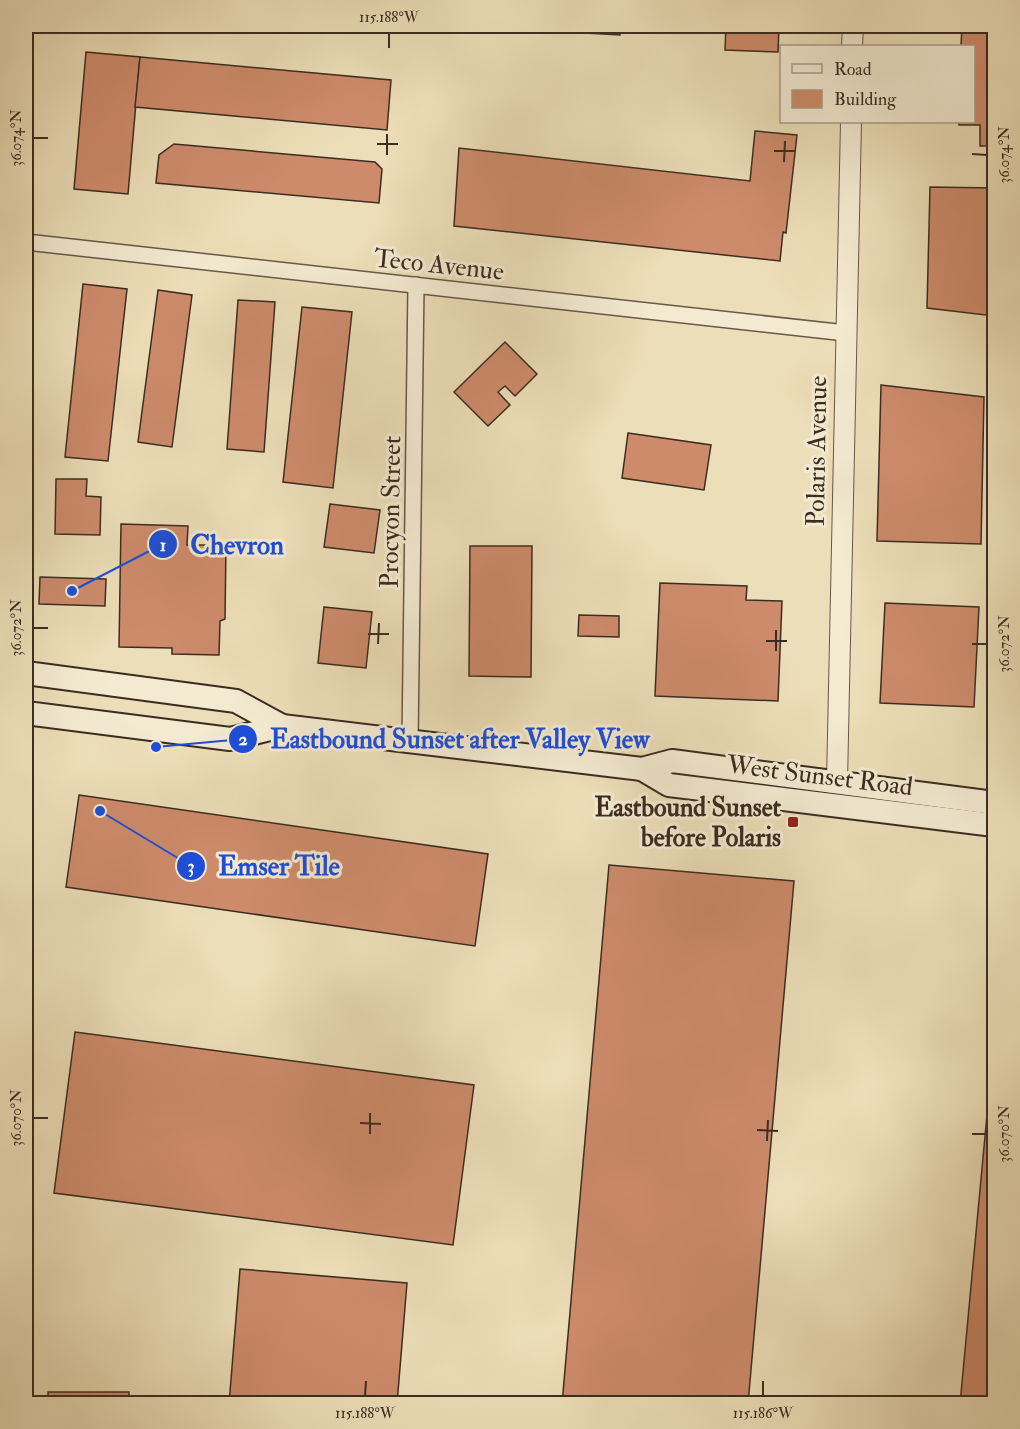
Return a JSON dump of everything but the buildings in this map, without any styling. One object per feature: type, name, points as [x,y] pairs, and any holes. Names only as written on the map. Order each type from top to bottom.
[{"type":"main road","name":"West Sunset Road","points":[[26,673],[236,701],[282,726]]},
{"type":"main road","name":"West Sunset Road","points":[[26,713],[230,739],[282,726],[642,769],[672,761],[994,803]]},
{"type":"main road","name":"West Sunset Road","points":[[642,769],[669,785],[994,825]]},
{"type":"main road","points":[[942,819],[994,830]]},
{"type":"street","points":[[852,45],[853,26]]},
{"type":"street","name":"Polaris Avenue","points":[[837,782],[851,123]]},
{"type":"street","name":"Teco Avenue","points":[[26,242],[846,333]]},
{"type":"street","name":"Procyon Street","points":[[410,740],[417,285]]},
{"type":"place","name":"Chevron","points":[[72,591]]},
{"type":"place","name":"Eastbound Sunset after Valley View","points":[[156,747]]},
{"type":"place","name":"Emser Tile","points":[[100,811]]},
{"type":"place","name":"Eastbound Sunset before Polaris","points":[[793,822]]}]
